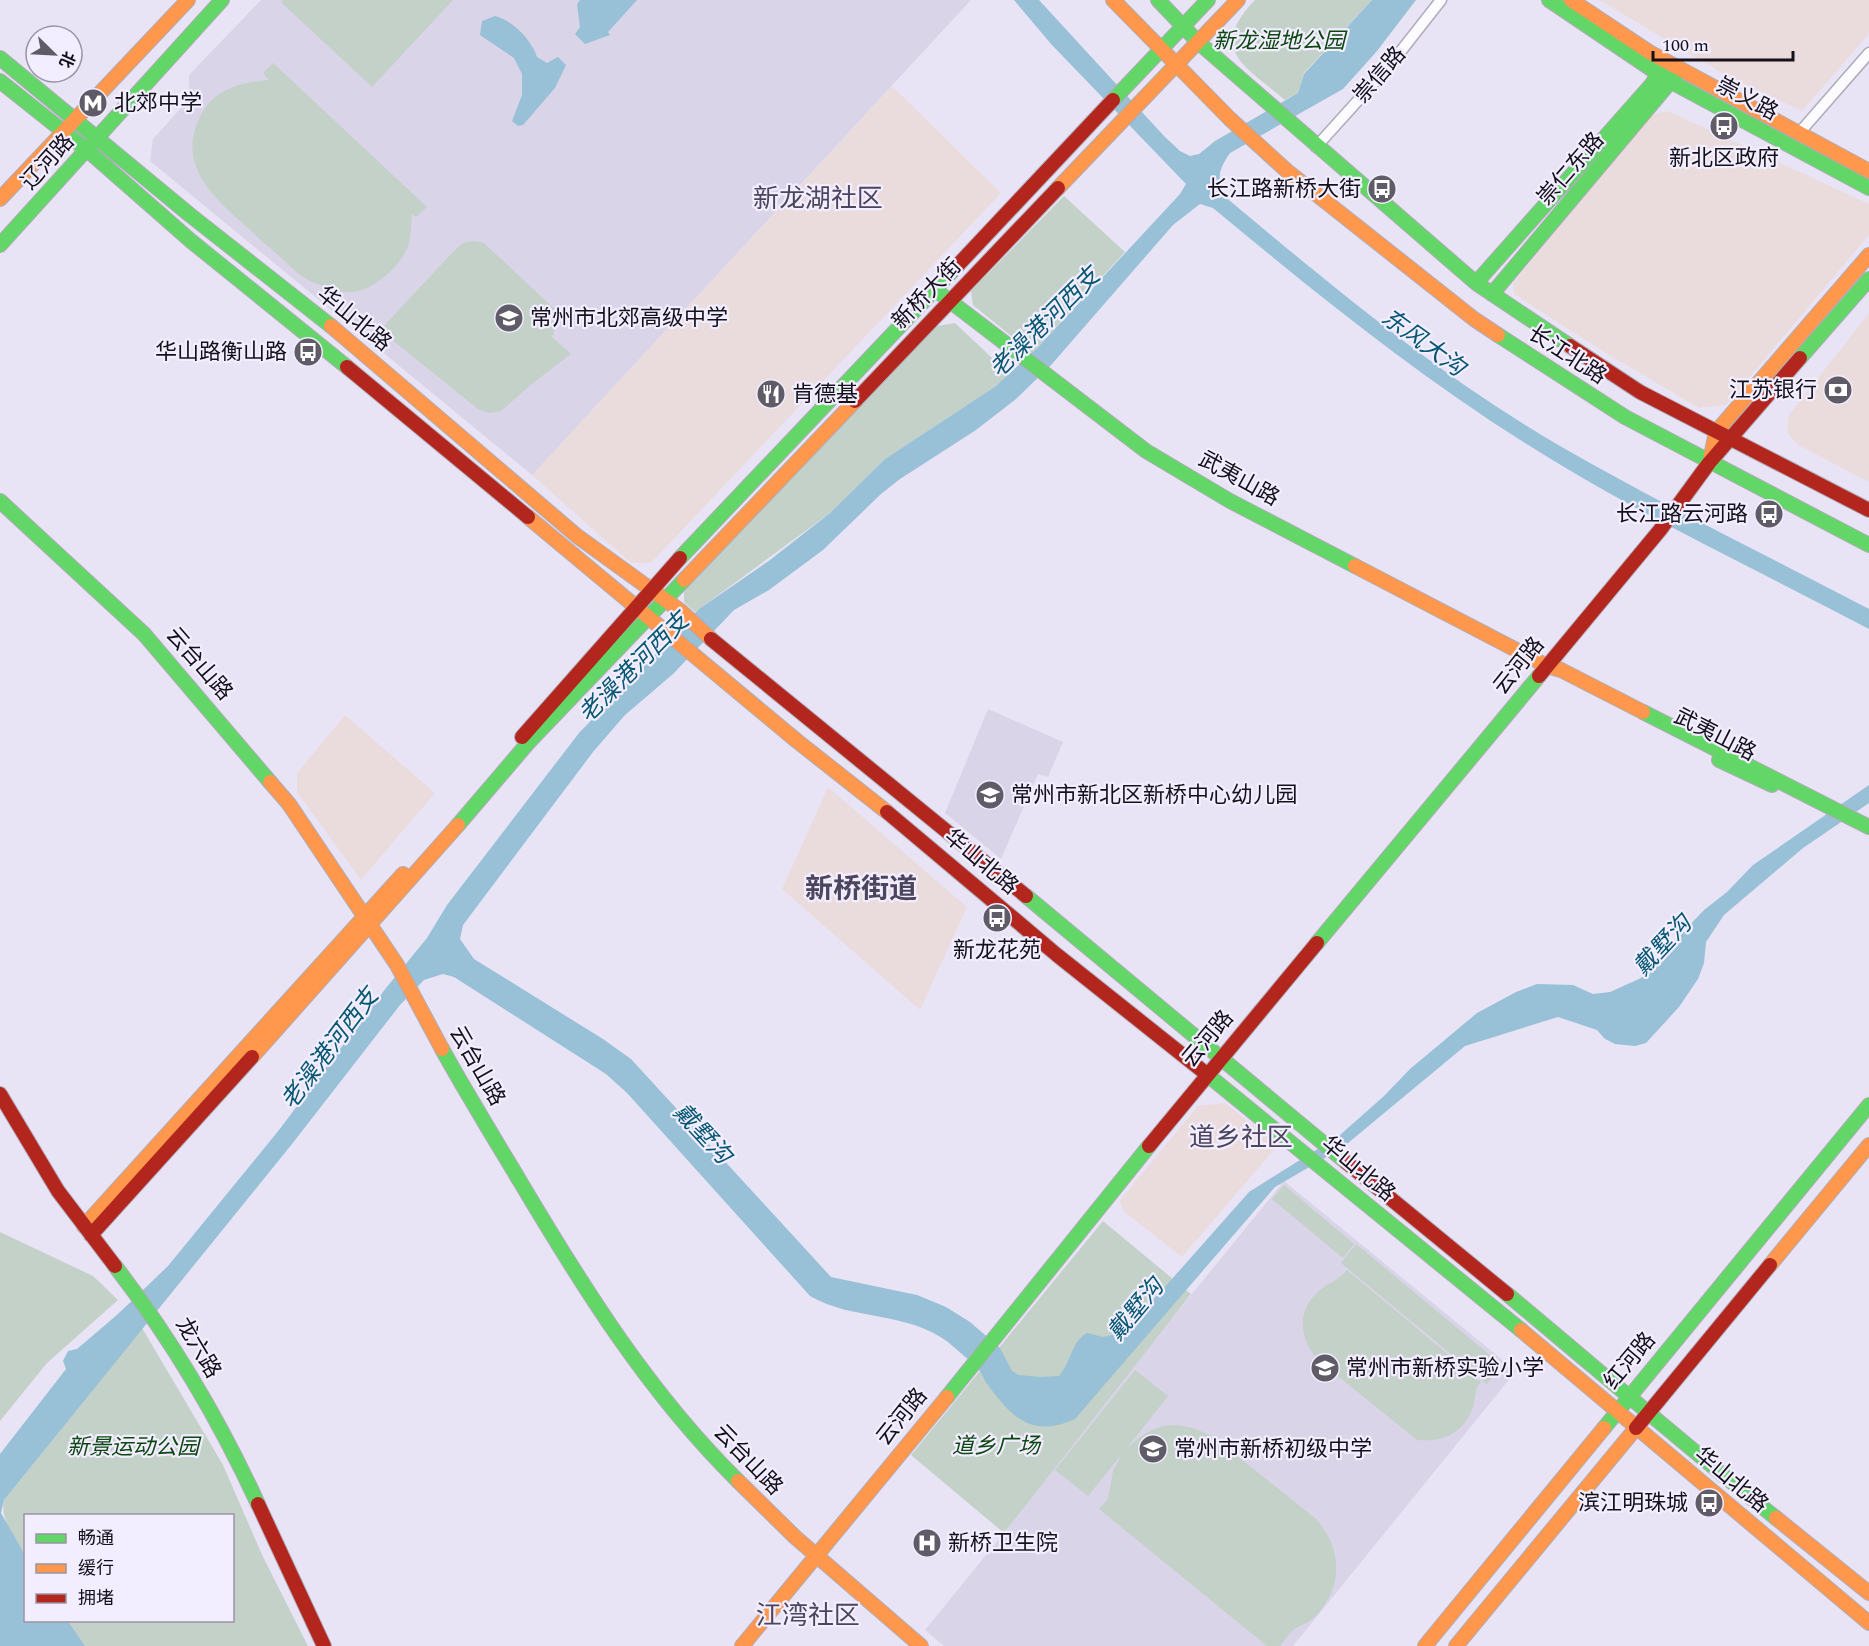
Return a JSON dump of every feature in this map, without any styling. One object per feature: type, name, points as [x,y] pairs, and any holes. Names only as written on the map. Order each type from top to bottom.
[{"type":"street","name":"辽河路","points":[[0,200],[188,0]]},
{"type":"street","name":"辽河路","points":[[0,245],[222,0]]},
{"type":"street","points":[[1113,0],[1176,65]]},
{"type":"street","points":[[1158,0],[1198,42]]},
{"type":"street","name":"新桥大街","points":[[368,920],[651,589],[1208,0]]},
{"type":"street","name":"新桥大街","points":[[368,920],[528,743],[1238,0]]},
{"type":"street","name":"崇信路","points":[[1313,144],[1390,65],[1441,0]]},
{"type":"street","name":"崇义路","points":[[1549,0],[1869,188]]},
{"type":"street","name":"崇义路","points":[[1571,0],[1662,68]]},
{"type":"street","name":"长江北路","points":[[1198,42],[1476,283],[1641,392],[1869,510]]},
{"type":"street","points":[[1800,132],[1869,53]]},
{"type":"street","name":"华山北路","points":[[0,58],[372,359],[577,536],[682,612],[717,644],[802,711],[1647,1414],[1869,1593]]},
{"type":"street","name":"长江北路","points":[[1176,65],[1287,171],[1474,319],[1625,417],[1869,545]]},
{"type":"street","name":"崇仁东路","points":[[1476,283],[1662,68]]},
{"type":"street","name":"崇义路","points":[[1675,76],[1800,132],[1869,171]]},
{"type":"street","name":"崇仁东路","points":[[1492,294],[1675,76]]},
{"type":"street","name":"华山北路","points":[[0,81],[87,150],[191,241],[365,381],[635,608],[910,830],[1058,955],[1329,1172],[1637,1426],[1646,1437],[1869,1623]]},
{"type":"street","name":"云河路","points":[[1709,463],[1716,432],[1869,255]]},
{"type":"street","name":"云河路","points":[[742,1646],[817,1558],[970,1366],[998,1335],[1218,1058],[1380,869],[1660,530],[1709,463],[1869,279]]},
{"type":"street","name":"武夷山路","points":[[936,290],[1146,451],[1221,495],[1547,666],[1556,677],[1755,778],[1826,808],[1869,835]]},
{"type":"street","name":"云台山路","points":[[0,501],[144,634],[289,804],[397,965],[454,1070],[578,1280],[633,1359],[721,1464],[817,1558],[921,1646]]},
{"type":"street","name":"武夷山路","points":[[1850,821],[1869,827]]},
{"type":"street","points":[[88,1230],[368,920]]},
{"type":"street","name":"龙六路","points":[[0,1094],[58,1191],[157,1320],[227,1436],[324,1646]]},
{"type":"street","name":"红河路","points":[[1425,1646],[1869,1105]]},
{"type":"street","name":"红河路","points":[[1455,1646],[1869,1145]]},
{"type":"shaded area","name":"常州市北郊高级中学","points":[[261,0],[971,0],[532,475],[150,161],[153,139],[189,99],[189,75]]},
{"type":"shaded area","points":[[1599,0],[1869,0],[1869,34],[1802,111],[1727,76]]},
{"type":"shaded area","points":[[892,86],[1001,193],[651,563],[631,563],[532,475]]},
{"type":"shaded area","points":[[1668,111],[1869,204],[1869,235],[1726,405],[1699,408],[1604,352],[1514,294],[1513,283],[1651,115]]},
{"type":"shaded area","points":[[1869,313],[1869,482],[1798,445],[1787,432],[1789,415]]},
{"type":"shaded area","name":"常州市新北区新桥中心幼儿园","points":[[988,709],[1063,742],[1048,777],[1038,774],[1001,859],[945,813]]},
{"type":"shaded area","points":[[345,715],[435,793],[361,880],[297,792],[297,773]]},
{"type":"shaded area","points":[[828,787],[967,907],[920,1010],[782,889]]},
{"type":"shaded area","points":[[1225,1103],[1278,1145],[1182,1257],[1123,1211],[1120,1200],[1198,1106]]},
{"type":"shaded area","points":[[1284,1181],[1516,1371],[1293,1646],[944,1646],[925,1630],[1004,1533],[1134,1365]]},
{"type":"green space","points":[[283,0],[453,0],[372,87],[281,2]]},
{"type":"green space","name":"新龙湿地公园","points":[[1255,0],[1372,0],[1304,73],[1298,93],[1285,100],[1245,67],[1233,45],[1234,32],[1241,17]]},
{"type":"green space","points":[[273,63],[427,207],[416,217],[412,214],[408,246],[395,267],[381,280],[365,289],[343,292],[321,286],[301,276],[224,206],[203,181],[196,167],[193,152],[194,135],[206,107],[228,89],[269,80],[263,73]]},
{"type":"green space","points":[[1064,196],[1125,252],[1032,353],[973,305],[971,291]]},
{"type":"green space","points":[[475,241],[484,243],[561,315],[552,337],[571,354],[501,411],[489,413],[478,409],[380,330],[453,252],[463,243]]},
{"type":"green space","points":[[955,323],[1009,374],[996,386],[885,459],[830,513],[695,612],[684,602],[684,590],[937,326]]},
{"type":"green space","points":[[1284,1185],[1354,1244],[1343,1258],[1272,1199]]},
{"type":"green space","name":"道乡广场","points":[[1103,1221],[1191,1294],[1004,1533],[911,1455]]},
{"type":"green space","points":[[0,1232],[93,1276],[118,1300],[47,1363],[0,1421]]},
{"type":"green space","points":[[1356,1244],[1502,1365],[1487,1384],[1341,1263]]},
{"type":"green space","points":[[1347,1270],[1481,1382],[1476,1390],[1471,1413],[1453,1434],[1436,1440],[1417,1440],[1318,1360],[1312,1352],[1304,1335],[1303,1317],[1306,1309],[1317,1293]]},
{"type":"green space","name":"新景运动公园","points":[[142,1328],[223,1465],[263,1557],[308,1646],[85,1646],[69,1622],[234,1622],[234,1514],[24,1514],[24,1553],[6,1522],[4,1500]]},
{"type":"green space","points":[[1135,1370],[1168,1396],[1127,1448],[1148,1432],[1169,1425],[1179,1425],[1202,1432],[1215,1438],[1316,1519],[1325,1530],[1335,1555],[1335,1580],[1331,1592],[1316,1616],[1292,1631],[1280,1646],[1267,1646],[1099,1509],[1108,1499],[1113,1471],[1122,1454],[1088,1496],[1055,1470]]},
{"type":"water","points":[[580,0],[637,0],[608,32],[610,35],[585,44],[575,34],[580,27],[577,4]]},
{"type":"water","points":[[1014,0],[1039,0],[1164,136],[1180,151],[1190,156],[1199,154],[1215,141],[1298,93],[1304,74],[1372,0],[1416,0],[1377,51],[1343,89],[1230,153],[1220,176],[1220,182],[1229,200],[1348,298],[1473,391],[1598,467],[1869,609],[1869,629],[1652,517],[1525,443],[1404,360],[1213,208],[1200,204],[1173,225],[1052,364],[1016,399],[976,430],[900,479],[881,494],[823,550],[769,590],[734,610],[673,674],[625,715],[593,752],[463,925],[460,939],[474,959],[603,1039],[631,1059],[831,1277],[917,1295],[946,1307],[970,1322],[1000,1348],[1012,1371],[1019,1375],[1059,1376],[1074,1347],[1082,1337],[1087,1333],[1103,1337],[1125,1332],[1249,1192],[1340,1135],[1384,1096],[1410,1069],[1477,1013],[1516,992],[1537,984],[1573,985],[1593,994],[1610,992],[1641,978],[1657,966],[1682,933],[1704,910],[1727,892],[1753,865],[1869,785],[1869,803],[1803,848],[1724,915],[1706,942],[1704,963],[1698,979],[1679,1007],[1646,1043],[1635,1046],[1615,1044],[1605,1039],[1597,1030],[1558,1017],[1465,1046],[1342,1148],[1275,1187],[1075,1419],[1047,1426],[1035,1426],[1015,1416],[997,1397],[975,1366],[948,1342],[932,1332],[898,1320],[827,1304],[810,1296],[627,1093],[606,1074],[454,977],[443,974],[424,980],[400,1005],[292,1144],[4,1500],[1,1513],[24,1553],[24,1622],[69,1622],[85,1646],[0,1646],[0,1454],[66,1369],[63,1361],[68,1351],[77,1349],[168,1266],[279,1130],[386,988],[427,938],[447,905],[579,733],[699,609],[770,560],[830,513],[885,459],[996,386],[1038,347],[1180,194],[1186,184],[1051,44]]},
{"type":"water","points":[[495,16],[502,18],[520,32],[537,57],[547,63],[558,57],[566,65],[555,88],[523,125],[518,126],[512,121],[522,95],[522,74],[514,58],[480,35],[482,21]]},
{"type":"traffic: fast","points":[[0,245],[222,0]]},
{"type":"traffic: fast","points":[[1158,0],[1198,42],[1476,283],[1570,346]]},
{"type":"traffic: fast","points":[[1113,100],[1208,0]]},
{"type":"traffic: fast","points":[[1549,0],[1666,79],[1869,188]]},
{"type":"traffic: fast","points":[[0,58],[190,215],[331,326]]},
{"type":"traffic: fast","points":[[1476,283],[1652,84],[1663,66]]},
{"type":"traffic: fast","points":[[1492,294],[1676,75]]},
{"type":"traffic: fast","points":[[0,81],[93,155],[191,241],[347,367]]},
{"type":"traffic: fast","points":[[680,558],[957,266]]},
{"type":"traffic: fast","points":[[1800,358],[1869,279]]},
{"type":"traffic: fast","points":[[942,295],[1146,451],[1230,501],[1355,566]]},
{"type":"traffic: fast","points":[[1498,335],[1625,417],[1869,545]]},
{"type":"traffic: fast","points":[[0,501],[144,634],[270,782]]},
{"type":"traffic: fast","points":[[458,825],[528,743],[684,580]]},
{"type":"traffic: fast","points":[[1317,943],[1539,676]]},
{"type":"traffic: fast","points":[[1643,712],[1869,827]]},
{"type":"traffic: fast","points":[[1719,760],[1772,785]]},
{"type":"traffic: fast","points":[[1026,896],[1346,1162]]},
{"type":"traffic: fast","points":[[442,1049],[545,1223],[620,1339],[675,1412],[738,1481]]},
{"type":"traffic: fast","points":[[1204,1072],[1521,1330]]},
{"type":"traffic: fast","points":[[1604,1428],[1869,1105]]},
{"type":"traffic: fast","points":[[947,1397],[1149,1146]]},
{"type":"traffic: fast","points":[[115,1266],[175,1351],[211,1411],[258,1504]]},
{"type":"traffic: fast","points":[[1507,1294],[1776,1518]]},
{"type":"traffic: slow","points":[[0,199],[188,0]]},
{"type":"traffic: slow","points":[[1113,0],[1230,119],[1287,171],[1474,319],[1498,335]]},
{"type":"traffic: slow","points":[[1058,188],[1238,0]]},
{"type":"traffic: slow","points":[[1571,0],[1649,52],[1869,171]]},
{"type":"traffic: slow","points":[[1710,461],[1716,432],[1869,255]]},
{"type":"traffic: slow","points":[[331,326],[577,536],[682,612],[711,639]]},
{"type":"traffic: slow","points":[[684,580],[855,401]]},
{"type":"traffic: slow","points":[[528,517],[797,741],[887,812]]},
{"type":"traffic: slow","points":[[1355,566],[1547,666],[1561,670],[1643,712]]},
{"type":"traffic: slow","points":[[270,782],[289,804],[397,965],[442,1049]]},
{"type":"traffic: slow","points":[[252,1057],[458,825]]},
{"type":"traffic: slow","points":[[84,1226],[403,874]]},
{"type":"traffic: slow","points":[[1770,1265],[1869,1145]]},
{"type":"traffic: slow","points":[[1521,1330],[1869,1623]]},
{"type":"traffic: slow","points":[[742,1646],[947,1397]]},
{"type":"traffic: slow","points":[[1425,1646],[1604,1428]]},
{"type":"traffic: slow","points":[[1456,1646],[1636,1428]]},
{"type":"traffic: slow","points":[[738,1481],[795,1537],[921,1646]]},
{"type":"traffic: slow","points":[[1776,1518],[1869,1593]]},
{"type":"traffic: jam","points":[[957,266],[1113,100]]},
{"type":"traffic: jam","points":[[855,401],[1058,188]]},
{"type":"traffic: jam","points":[[1570,346],[1640,392],[1869,510]]},
{"type":"traffic: jam","points":[[1539,676],[1660,530],[1709,463],[1800,358]]},
{"type":"traffic: jam","points":[[347,367],[528,517]]},
{"type":"traffic: jam","points":[[522,737],[680,558]]},
{"type":"traffic: jam","points":[[711,639],[1026,896]]},
{"type":"traffic: jam","points":[[887,812],[1057,955],[1204,1072]]},
{"type":"traffic: jam","points":[[1149,1146],[1317,943]]},
{"type":"traffic: jam","points":[[91,1235],[252,1057]]},
{"type":"traffic: jam","points":[[0,1094],[58,1191],[115,1266]]},
{"type":"traffic: jam","points":[[1346,1162],[1507,1294]]},
{"type":"traffic: jam","points":[[1636,1428],[1770,1265]]},
{"type":"traffic: jam","points":[[258,1504],[324,1646]]},
{"type":"place","name":"北郊中学","points":[[93,103]]},
{"type":"place","name":"新北区政府","points":[[1724,126]]},
{"type":"place","name":"长江路新桥大街","points":[[1382,189]]},
{"type":"place","name":"常州市北郊高级中学","points":[[509,318]]},
{"type":"place","name":"华山路衡山路","points":[[308,352]]},
{"type":"place","name":"江苏银行","points":[[1838,390]]},
{"type":"place","name":"肯德基","points":[[771,394]]},
{"type":"place","name":"长江路云河路","points":[[1769,514]]},
{"type":"place","name":"常州市新北区新桥中心幼儿园","points":[[990,795]]},
{"type":"place","name":"新龙花苑","points":[[997,918]]},
{"type":"place","name":"常州市新桥实验小学","points":[[1325,1368]]},
{"type":"place","name":"常州市新桥初级中学","points":[[1153,1449]]},
{"type":"place","name":"滨江明珠城","points":[[1709,1503]]},
{"type":"place","name":"新桥卫生院","points":[[927,1543]]},
{"type":"district","name":"新龙湖社区","points":[[818,199]]},
{"type":"district","name":"新桥街道","points":[[861,889]]},
{"type":"district","name":"道乡社区","points":[[1241,1138]]},
{"type":"district","name":"江湾社区","points":[[808,1616]]},
{"type":"water label","name":"老澡港河西支","points":[[1045,323]]},
{"type":"water label","name":"东风大沟","points":[[1423,343]]},
{"type":"water label","name":"老澡港河西支","points":[[634,668]]},
{"type":"water label","name":"戴墅沟","points":[[1663,946]]},
{"type":"water label","name":"老澡港河西支","points":[[330,1049]]},
{"type":"water label","name":"戴墅沟","points":[[702,1134]]},
{"type":"water label","name":"戴墅沟","points":[[1136,1310]]}]
